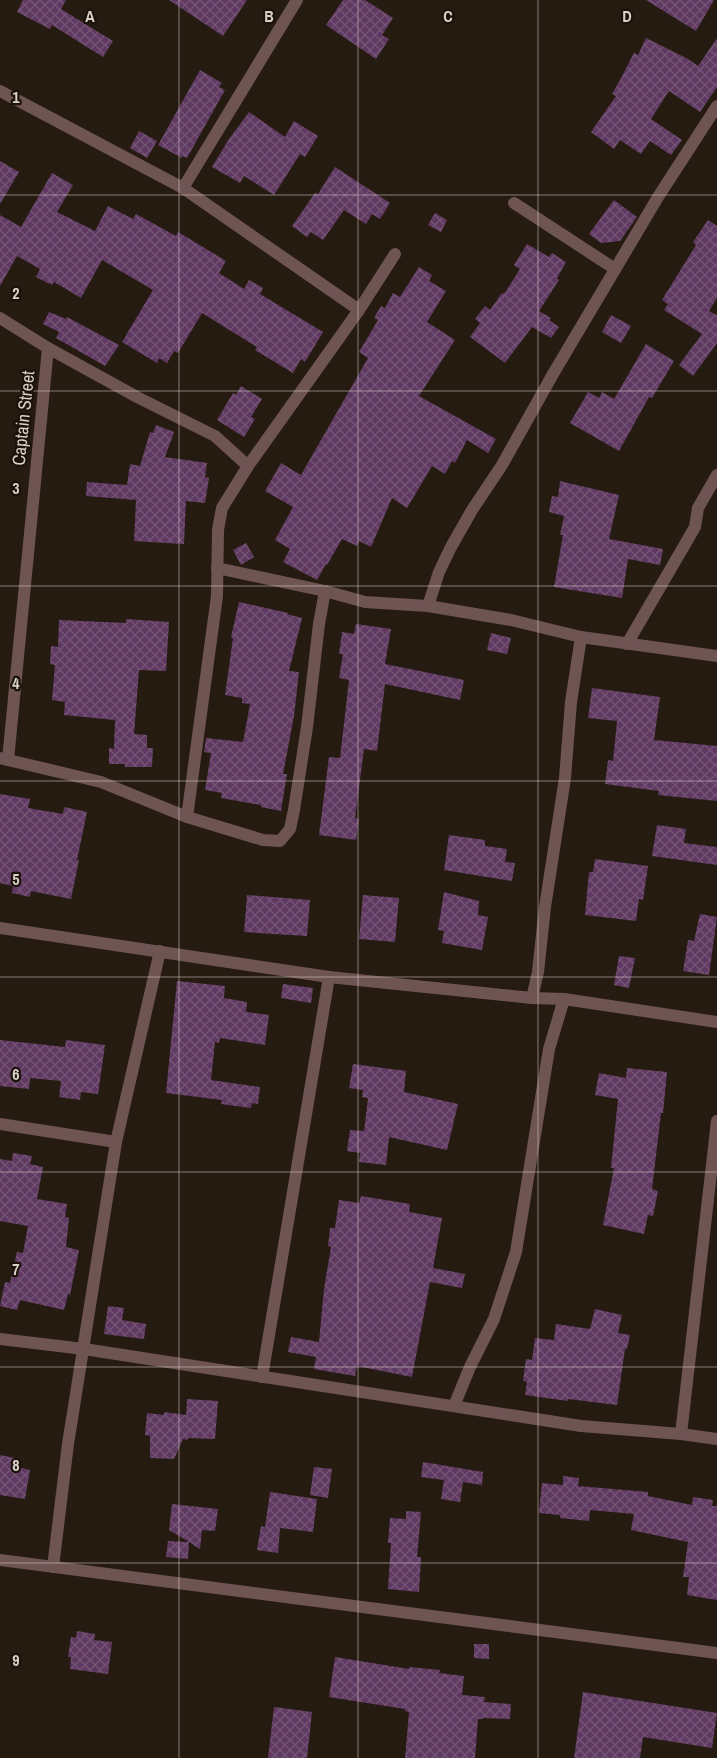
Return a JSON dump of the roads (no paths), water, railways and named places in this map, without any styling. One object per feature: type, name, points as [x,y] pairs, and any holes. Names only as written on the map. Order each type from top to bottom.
[{"type":"street","points":[[183,188],[297,0]]},
{"type":"street","points":[[0,91],[183,188],[359,310]]},
{"type":"street","points":[[428,606],[439,572],[472,510],[502,465],[553,374],[658,197],[717,106]]},
{"type":"street","points":[[514,203],[615,269]]},
{"type":"street","points":[[187,816],[217,596],[218,530],[222,508],[248,466],[359,310],[395,254]]},
{"type":"street","points":[[0,318],[48,348],[137,397],[215,436],[248,466]]},
{"type":"street","name":"Captain Street","points":[[4,759],[48,348]]},
{"type":"street","points":[[627,644],[695,527],[698,508],[717,475]]},
{"type":"street","points":[[217,568],[325,591],[364,602],[428,606],[511,620],[581,637],[717,656]]},
{"type":"street","points":[[4,759],[100,782],[187,816],[262,840],[280,841],[290,829],[298,785],[325,591]]},
{"type":"street","points":[[532,998],[538,972],[545,907],[565,778],[572,702],[581,637]]},
{"type":"street","points":[[0,928],[329,976],[532,998],[564,999],[717,1022]]},
{"type":"street","points":[[53,1567],[68,1444],[116,1142],[160,951]]},
{"type":"street","points":[[262,1378],[329,976]]},
{"type":"street","points":[[454,1406],[470,1367],[494,1319],[516,1252],[549,1049],[564,999]]},
{"type":"street","points":[[681,1434],[717,1121]]},
{"type":"street","points":[[0,1124],[116,1142]]},
{"type":"street","points":[[0,1339],[84,1349],[581,1426],[681,1434],[717,1439]]},
{"type":"street","points":[[0,1560],[717,1653]]}]
